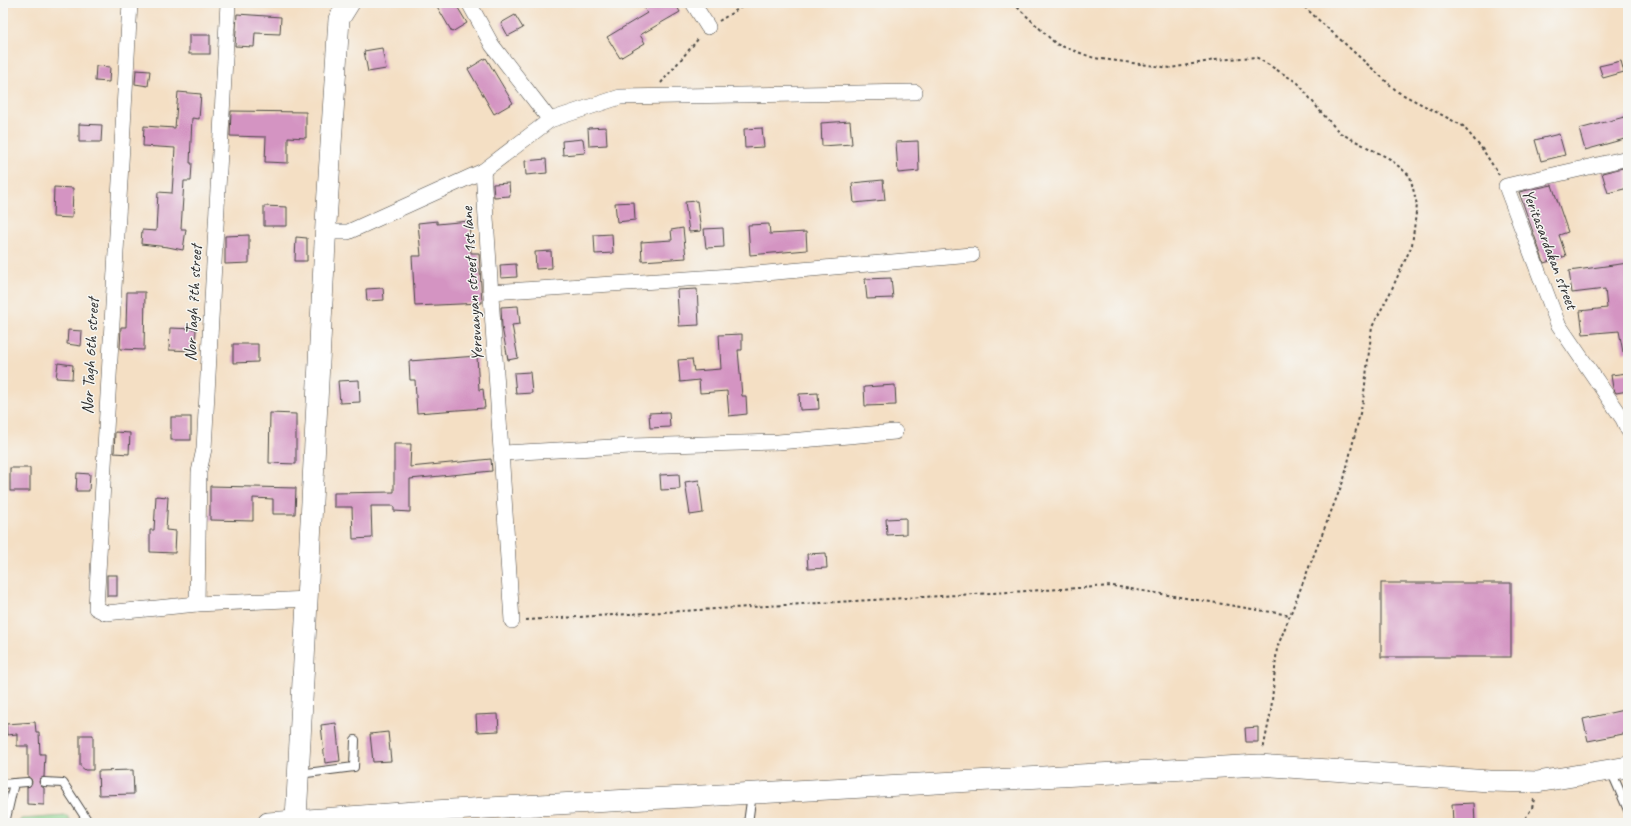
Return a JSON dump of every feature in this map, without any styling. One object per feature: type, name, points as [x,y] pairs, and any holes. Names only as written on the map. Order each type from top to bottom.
[{"type":"main road","points":[[296,820],[325,232],[342,8]]},
{"type":"main road","points":[[268,823],[415,812],[1259,765],[1489,781],[1537,782],[1619,768]]},
{"type":"street","name":"Nor Tagh 6th street","points":[[130,3],[96,608],[106,613],[197,604]]},
{"type":"street","name":"Nor Tagh 7th street","points":[[197,604],[199,472],[204,449],[228,3]]},
{"type":"street","points":[[469,3],[492,45],[550,120]]},
{"type":"street","points":[[693,3],[708,27]]},
{"type":"street","points":[[325,232],[348,232],[483,171],[550,120],[620,97],[915,92]]},
{"type":"street","name":"Yeritasardakan street","points":[[1628,158],[1506,186],[1558,324],[1623,419],[1628,430]]},
{"type":"street","name":"Yerevanyan street 1st lane","points":[[483,171],[512,621]]},
{"type":"street","points":[[491,292],[732,276],[972,255]]},
{"type":"street","points":[[501,453],[631,446],[778,442],[895,432]]},
{"type":"street","points":[[197,604],[308,599]]},
{"type":"lane","points":[[298,774],[354,767],[355,740]]},
{"type":"lane","points":[[1619,768],[1628,810]]},
{"type":"lane","points":[[3,784],[28,782]]},
{"type":"lane","points":[[44,782],[63,783],[89,823]]},
{"type":"lane","points":[[5,823],[14,783]]},
{"type":"lane","points":[[748,823],[752,793]]},
{"type":"path","points":[[650,97],[708,27],[748,3]]},
{"type":"path","points":[[1013,3],[1056,44],[1094,58],[1171,68],[1215,60],[1256,57],[1298,83],[1340,133],[1390,159],[1410,176],[1418,205],[1412,245],[1390,293],[1372,327],[1363,401],[1344,479],[1277,648],[1272,710],[1259,765]]},
{"type":"path","points":[[1300,3],[1398,92],[1463,126],[1483,150],[1506,186]]},
{"type":"path","points":[[512,621],[1113,586],[1290,615]]},
{"type":"path","points":[[1522,823],[1532,808],[1537,782]]},
{"type":"green space","points":[[67,816],[71,821],[19,823],[21,819]]},
{"type":"building","points":[[435,3],[455,3],[467,23],[452,32]]},
{"type":"building","points":[[641,3],[675,3],[680,12],[640,35],[645,43],[620,58],[607,37],[647,13]]},
{"type":"building","points":[[237,14],[281,17],[280,34],[255,33],[254,47],[235,46]]},
{"type":"building","points":[[515,15],[523,28],[508,36],[501,23]]},
{"type":"building","points":[[189,35],[210,35],[210,54],[189,54]]},
{"type":"building","points":[[382,48],[386,69],[368,72],[364,51]]},
{"type":"building","points":[[486,58],[513,103],[494,114],[468,69]]},
{"type":"building","points":[[1621,61],[1624,72],[1603,78],[1599,66]]},
{"type":"building","points":[[96,66],[110,67],[109,82],[95,81]]},
{"type":"building","points":[[136,70],[150,71],[148,86],[135,84]]},
{"type":"building","points":[[178,92],[201,94],[199,119],[192,118],[190,163],[192,163],[191,181],[184,181],[181,229],[186,229],[183,250],[141,244],[142,230],[156,231],[158,192],[172,193],[175,148],[143,146],[144,126],[175,128]]},
{"type":"building","points":[[231,111],[306,112],[306,138],[288,137],[288,163],[265,162],[266,137],[230,136]]},
{"type":"building","points":[[1628,116],[1628,138],[1585,150],[1579,129]]},
{"type":"building","points":[[850,121],[852,144],[822,146],[821,123]]},
{"type":"building","points":[[79,124],[102,125],[101,142],[79,142]]},
{"type":"building","points":[[606,127],[607,145],[589,146],[588,128]]},
{"type":"building","points":[[762,128],[764,147],[745,148],[744,129]]},
{"type":"building","points":[[1559,134],[1565,155],[1541,161],[1535,140]]},
{"type":"building","points":[[583,139],[585,153],[563,155],[562,141]]},
{"type":"building","points":[[918,141],[919,171],[898,173],[896,142]]},
{"type":"building","points":[[546,159],[547,173],[526,175],[525,161]]},
{"type":"building","points":[[1627,167],[1628,188],[1608,193],[1602,173]]},
{"type":"building","points":[[883,180],[885,200],[854,203],[852,183]]},
{"type":"building","points":[[509,183],[510,196],[494,197],[493,184]]},
{"type":"building","points":[[1552,185],[1568,232],[1559,235],[1566,256],[1544,263],[1519,192]]},
{"type":"building","points":[[54,187],[73,188],[72,218],[53,217]]},
{"type":"building","points":[[697,201],[701,231],[689,232],[685,202]]},
{"type":"building","points":[[634,202],[635,220],[617,222],[615,203]]},
{"type":"building","points":[[264,206],[287,207],[287,226],[264,226]]},
{"type":"building","points":[[437,221],[437,224],[469,221],[471,253],[479,253],[482,303],[415,306],[412,256],[421,256],[418,223]]},
{"type":"building","points":[[769,224],[770,234],[806,232],[807,250],[750,255],[748,225]]},
{"type":"building","points":[[683,228],[686,258],[642,261],[641,242],[672,240],[671,230]]},
{"type":"building","points":[[723,228],[724,247],[706,248],[704,229]]},
{"type":"building","points":[[612,234],[613,253],[595,254],[594,235]]},
{"type":"building","points":[[249,235],[249,263],[225,264],[225,236]]},
{"type":"building","points":[[296,237],[307,238],[307,261],[295,261]]},
{"type":"building","points":[[551,251],[552,268],[536,269],[535,252]]},
{"type":"building","points":[[1628,263],[1628,352],[1623,352],[1619,331],[1583,334],[1580,311],[1607,308],[1605,289],[1572,293],[1569,271]]},
{"type":"building","points":[[516,264],[517,277],[501,278],[500,265]]},
{"type":"building","points":[[891,278],[893,298],[867,299],[865,279]]},
{"type":"building","points":[[383,288],[384,300],[367,301],[366,289]]},
{"type":"building","points":[[697,289],[699,325],[679,326],[677,290]]},
{"type":"building","points":[[127,292],[145,292],[144,350],[120,349],[121,327],[126,327]]},
{"type":"building","points":[[518,306],[520,324],[512,325],[518,358],[508,360],[502,327],[501,307]]},
{"type":"building","points":[[170,328],[196,329],[195,351],[169,350]]},
{"type":"building","points":[[68,330],[82,331],[81,346],[67,344]]},
{"type":"building","points":[[742,334],[742,350],[738,350],[742,396],[746,396],[747,414],[729,416],[727,391],[700,393],[699,380],[680,382],[678,360],[692,359],[694,371],[721,369],[719,335]]},
{"type":"building","points":[[233,344],[258,344],[258,362],[233,363]]},
{"type":"building","points":[[477,356],[479,390],[483,389],[485,408],[417,413],[415,380],[410,380],[409,361]]},
{"type":"building","points":[[58,363],[73,365],[72,379],[56,378]]},
{"type":"building","points":[[530,372],[532,393],[516,394],[514,373]]},
{"type":"building","points":[[1628,373],[1628,391],[1616,393],[1613,388],[1611,375]]},
{"type":"building","points":[[359,380],[360,402],[340,403],[338,381]]},
{"type":"building","points":[[895,385],[896,405],[865,406],[864,387]]},
{"type":"building","points":[[818,393],[819,409],[800,410],[799,394]]},
{"type":"building","points":[[669,412],[670,427],[650,428],[649,413]]},
{"type":"building","points":[[270,413],[296,414],[296,464],[269,463]]},
{"type":"building","points":[[171,417],[191,417],[191,440],[171,440]]},
{"type":"building","points":[[115,432],[130,433],[129,454],[114,453]]},
{"type":"building","points":[[394,444],[411,444],[410,467],[491,459],[492,471],[410,479],[410,512],[394,511],[394,506],[371,506],[372,538],[353,539],[352,507],[334,507],[334,493],[394,492]]},
{"type":"building","points":[[10,468],[30,468],[30,491],[10,491]]},
{"type":"building","points":[[77,473],[90,474],[89,491],[76,491]]},
{"type":"building","points":[[679,474],[680,489],[661,490],[660,475]]},
{"type":"building","points":[[699,480],[703,513],[690,515],[685,482]]},
{"type":"building","points":[[210,486],[296,488],[295,514],[273,514],[273,499],[253,498],[253,521],[210,520]]},
{"type":"building","points":[[156,496],[168,497],[166,530],[176,531],[175,553],[150,552],[150,530],[154,530]]},
{"type":"building","points":[[906,518],[906,534],[887,535],[886,519]]},
{"type":"building","points":[[826,553],[827,568],[808,569],[807,554]]},
{"type":"building","points":[[107,575],[117,575],[117,596],[107,596]]},
{"type":"building","points":[[1381,583],[1511,583],[1511,657],[1381,657]]},
{"type":"building","points":[[1628,709],[1628,733],[1588,741],[1583,719]]},
{"type":"building","points":[[498,714],[499,731],[477,732],[476,715]]},
{"type":"building","points":[[35,722],[36,732],[39,732],[40,754],[45,754],[44,777],[40,779],[39,782],[44,788],[44,805],[27,804],[27,787],[30,786],[32,782],[28,777],[28,746],[17,746],[17,734],[7,735],[6,724]]},
{"type":"building","points":[[336,723],[340,761],[325,763],[321,725]]},
{"type":"building","points":[[1258,727],[1258,742],[1246,742],[1245,728]]},
{"type":"building","points":[[388,732],[391,761],[373,762],[370,734]]},
{"type":"building","points":[[80,735],[93,735],[93,770],[85,770],[80,766]]},
{"type":"building","points":[[133,770],[134,794],[99,795],[98,771]]},
{"type":"building","points":[[1474,803],[1475,823],[1453,823],[1452,804]]}]
